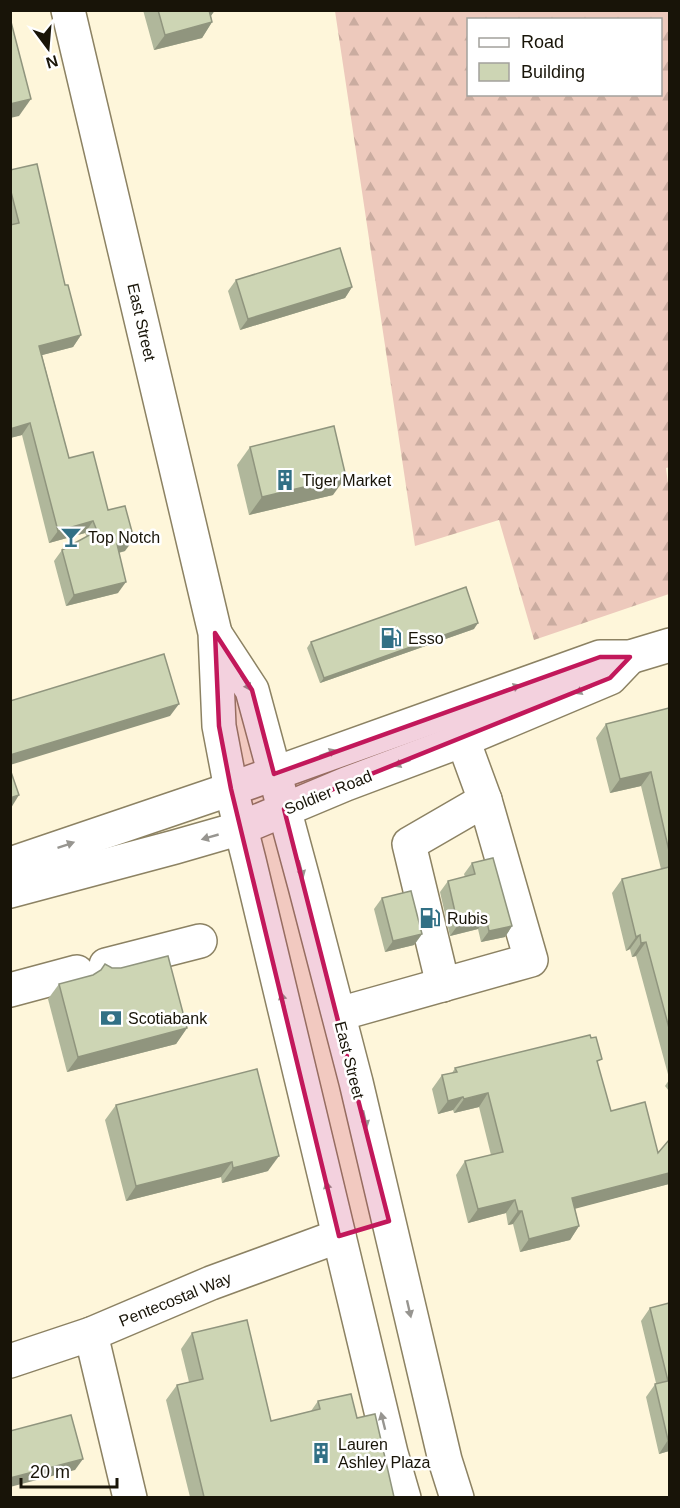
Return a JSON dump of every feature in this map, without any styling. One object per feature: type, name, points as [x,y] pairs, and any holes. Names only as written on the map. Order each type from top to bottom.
[{"type":"main road","name":"East Street","points":[[68,10],[215,633],[219,726],[231,789],[391,1453],[404,1497]]},
{"type":"main road","name":"East Street","points":[[215,633],[252,690],[339,1014],[445,1460],[457,1497]]},
{"type":"main road","name":"Soldier Road","points":[[10,864],[231,789],[600,657],[630,657],[669,645]]},
{"type":"main road","name":"Soldier Road","points":[[10,891],[241,828],[463,740],[610,678],[630,657]]},
{"type":"main road","points":[[339,1014],[531,960],[485,800],[463,740]]},
{"type":"main road","points":[[443,985],[409,844],[485,800]]},
{"type":"main road","points":[[10,990],[200,941]]},
{"type":"main road","name":"Pentecostal Way","points":[[10,1361],[91,1334],[211,1283],[339,1236],[389,1221]]},
{"type":"main road","points":[[91,1334],[130,1497]]},
{"type":"highlighted area","points":[[215,633],[252,690],[274,774],[600,657],[630,657],[610,678],[284,809],[389,1221],[339,1236],[231,789],[219,726]]},
{"type":"green space","points":[[335,11],[669,11],[670,467],[666,468],[670,500],[669,594],[534,640],[499,520],[415,546]]},
{"type":"building","points":[[158,10],[209,10],[212,22],[165,35]]},
{"type":"building","points":[[10,18],[31,99],[10,104]]},
{"type":"building","points":[[37,164],[65,285],[68,285],[81,335],[39,346],[69,458],[93,452],[108,510],[125,506],[134,539],[117,544],[126,582],[74,595],[62,550],[97,531],[93,521],[58,531],[30,423],[10,429],[10,225],[19,223],[10,188],[10,170]]},
{"type":"building","points":[[340,248],[352,287],[248,319],[236,280]]},
{"type":"building","points":[[334,426],[346,477],[262,497],[250,447]]},
{"type":"building","name":"Esso","points":[[466,587],[478,623],[324,678],[311,642]]},
{"type":"building","points":[[164,654],[179,704],[10,755],[10,701]]},
{"type":"building","points":[[669,708],[669,851],[651,772],[620,779],[606,724]]},
{"type":"building","points":[[10,769],[19,795],[10,798]]},
{"type":"building","points":[[493,858],[512,926],[489,931],[486,918],[458,925],[448,881],[475,874],[472,863]]},
{"type":"building","points":[[669,867],[669,1028],[646,942],[641,943],[640,935],[636,937],[622,879]]},
{"type":"building","points":[[411,891],[422,934],[393,941],[382,898]]},
{"type":"building","name":"Scotiabank","points":[[168,956],[187,1028],[78,1057],[59,984],[93,975],[105,964],[112,968],[121,968]]},
{"type":"building","points":[[590,1035],[591,1038],[596,1037],[602,1059],[597,1061],[611,1111],[645,1102],[658,1153],[669,1140],[669,1173],[572,1198],[579,1226],[529,1239],[522,1211],[518,1211],[515,1200],[478,1209],[465,1161],[503,1152],[488,1093],[448,1101],[442,1075],[457,1072],[455,1068]]},
{"type":"building","points":[[257,1069],[279,1156],[233,1168],[232,1162],[136,1186],[116,1105]]},
{"type":"building","points":[[669,1303],[668,1440],[655,1384],[668,1381],[650,1308]]},
{"type":"building","points":[[247,1320],[271,1421],[320,1409],[318,1401],[351,1394],[357,1418],[375,1414],[394,1497],[204,1497],[177,1385],[203,1379],[192,1333]]},
{"type":"building","points":[[71,1415],[83,1459],[10,1478],[10,1431]]},
{"type":"place","name":"Tiger Market","points":[[285,480]]},
{"type":"place","name":"Top Notch","points":[[71,537]]},
{"type":"place","name":"Esso","points":[[391,638]]},
{"type":"place","name":"Rubis","points":[[430,918]]},
{"type":"place","name":"Scotiabank","points":[[111,1018]]},
{"type":"place","name":"Lauren Ashley Plaza","points":[[321,1453]]}]
